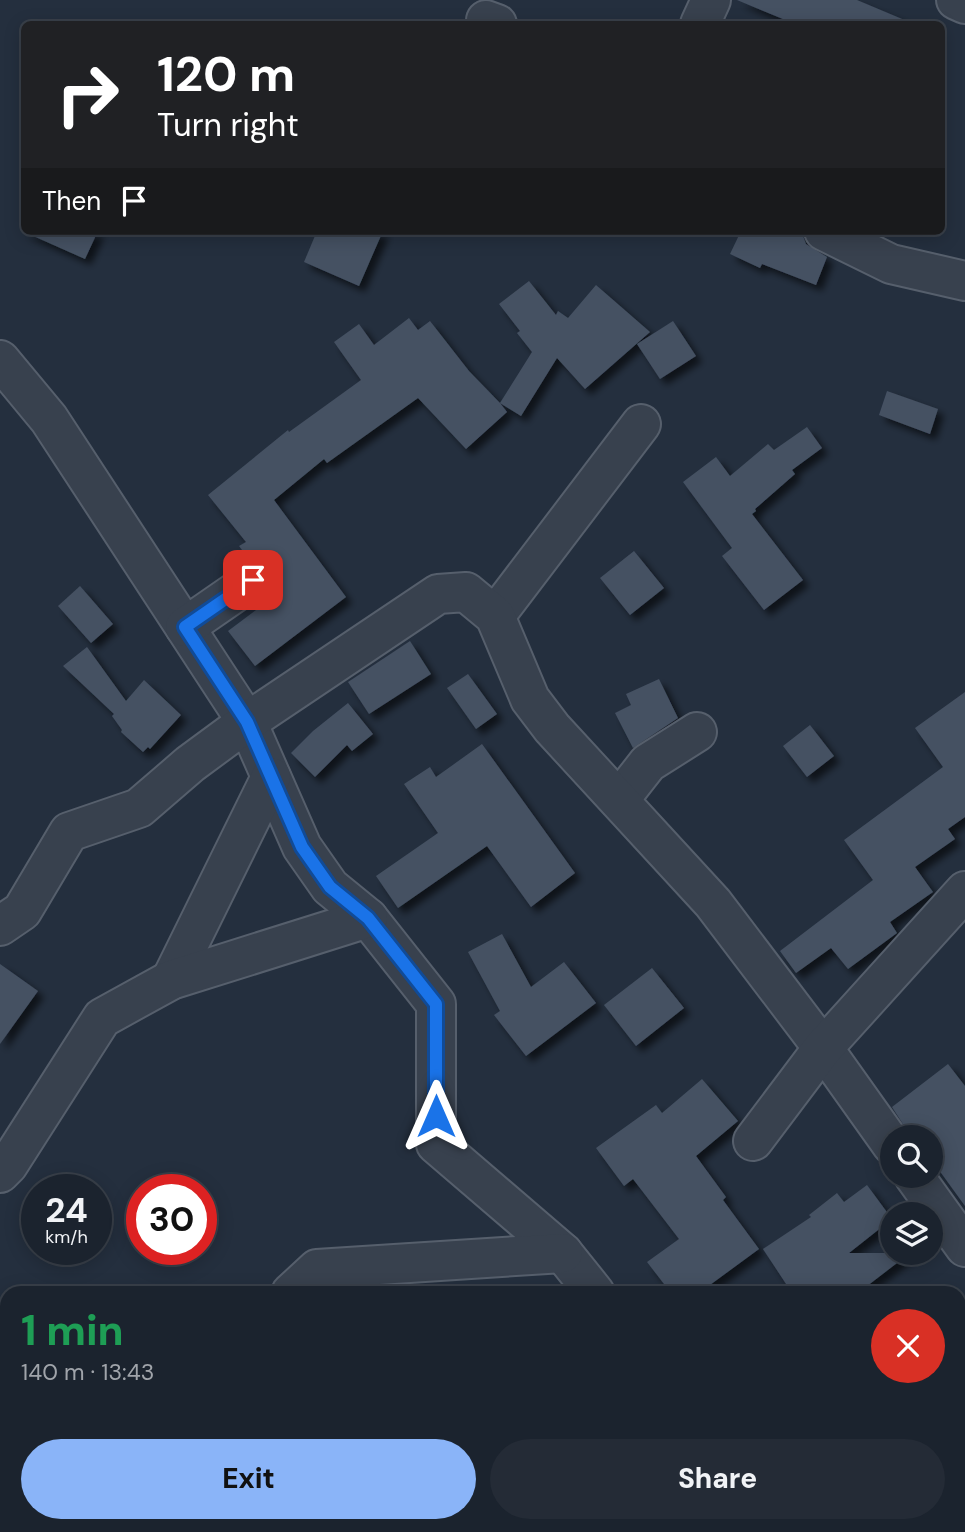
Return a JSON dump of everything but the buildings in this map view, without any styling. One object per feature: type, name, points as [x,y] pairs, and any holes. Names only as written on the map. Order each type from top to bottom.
[{"type":"street","points":[[701,21],[711,0]]},
{"type":"street","points":[[956,0],[965,4]]},
{"type":"street","points":[[832,235],[891,264],[965,281]]},
{"type":"street","points":[[0,360],[50,419],[247,722],[302,847],[330,887],[368,918],[436,1004],[436,1144],[564,1253],[590,1286]]},
{"type":"street","points":[[495,615],[640,424]]},
{"type":"street","points":[[185,627],[253,580]]},
{"type":"street","points":[[0,926],[22,911],[69,832],[139,808],[190,764],[247,722],[438,594],[466,592],[495,615],[530,699],[552,728],[713,903],[880,1128]]},
{"type":"street","points":[[619,800],[648,763],[697,732]]},
{"type":"street","points":[[171,980],[271,777]]},
{"type":"street","points":[[753,1141],[823,1048],[965,891]]},
{"type":"street","points":[[0,1173],[8,1165],[102,1018],[171,980],[368,918]]},
{"type":"street","points":[[923,1188],[965,1247]]},
{"type":"street","points":[[299,1286],[317,1269],[564,1253]]},
{"type":"route","points":[[253,580],[185,627],[247,722],[302,847],[330,887],[368,918],[436,1004],[436,1116]]}]
